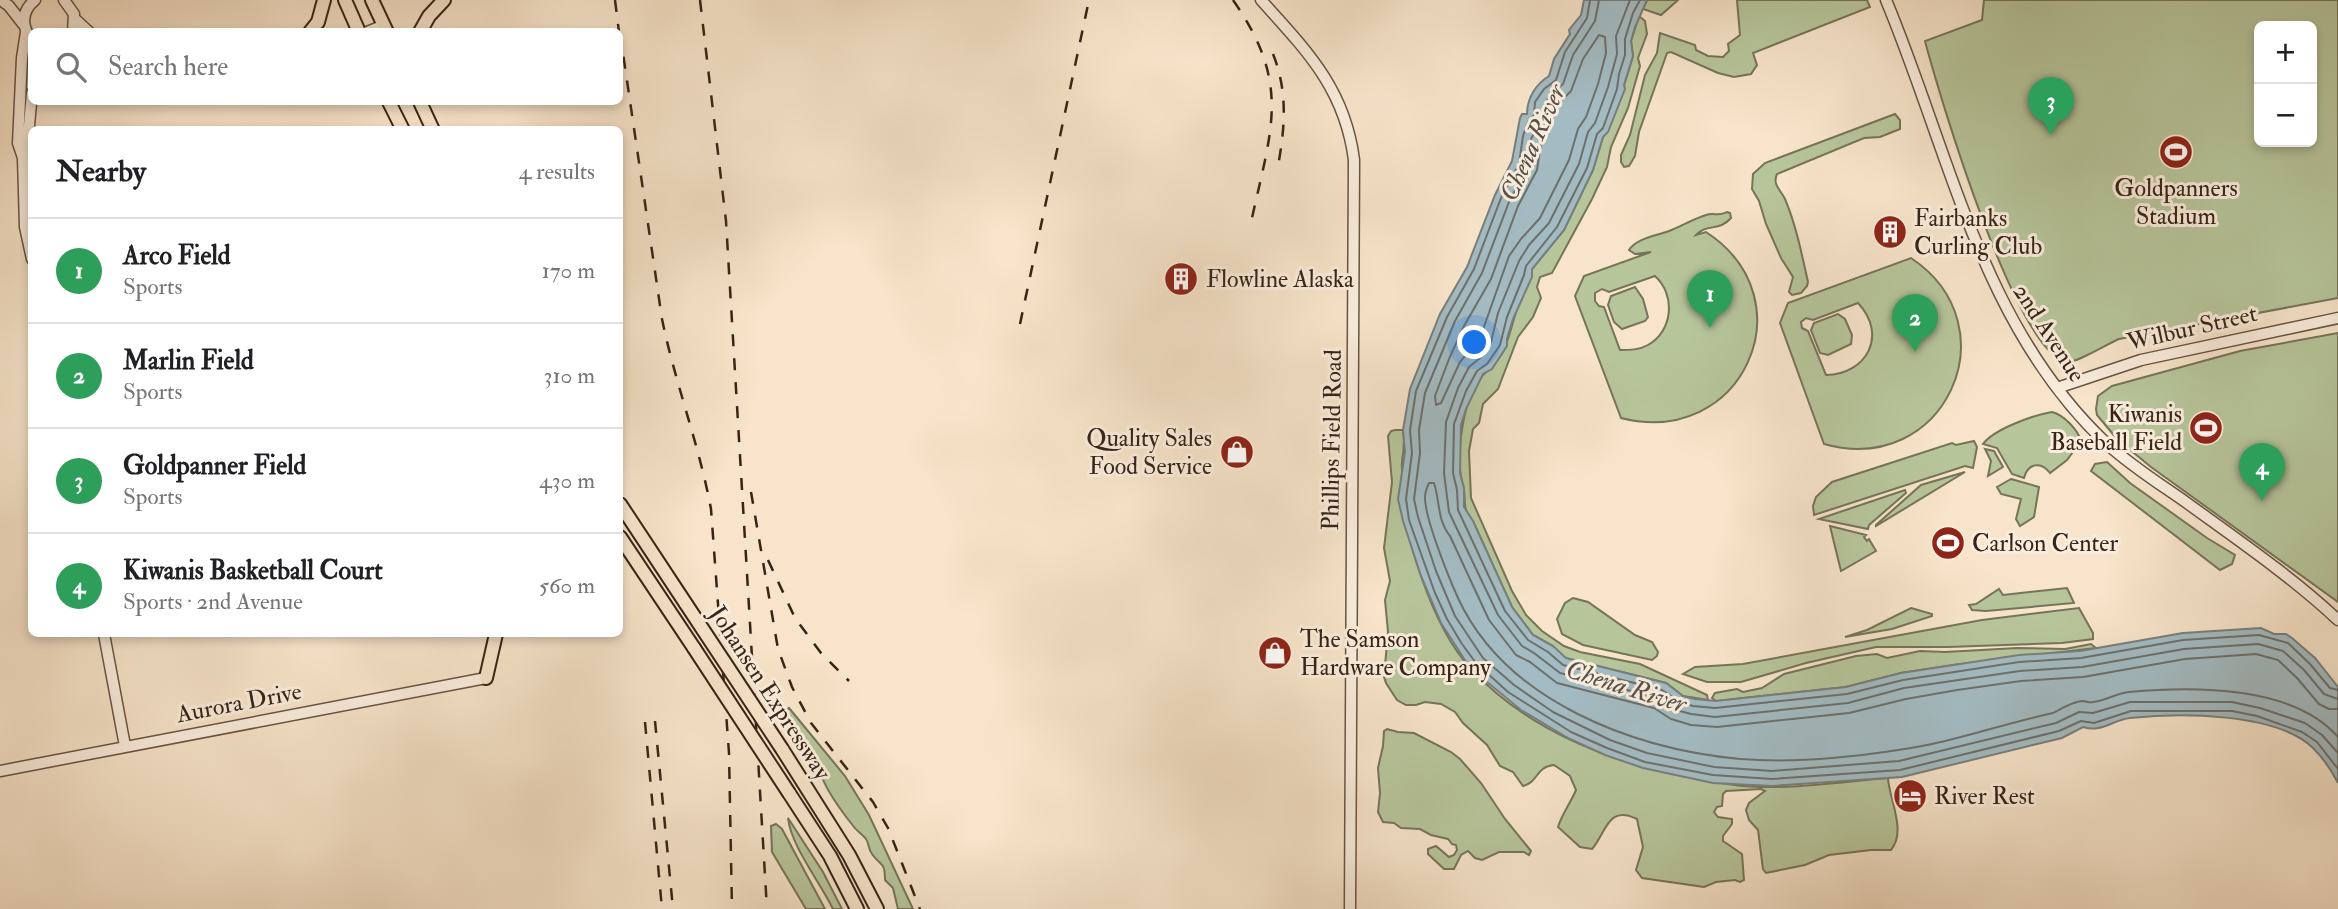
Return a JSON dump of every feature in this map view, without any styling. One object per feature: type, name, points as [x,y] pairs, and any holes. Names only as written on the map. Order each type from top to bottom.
[{"type":"highway","points":[[313,28],[318,22],[324,0]]},
{"type":"highway","points":[[345,0],[357,28]]},
{"type":"highway","points":[[372,0],[386,28]]},
{"type":"highway","points":[[422,28],[444,0]]},
{"type":"highway","points":[[390,105],[399,126]]},
{"type":"highway","points":[[422,105],[431,126]]},
{"type":"highway","name":"Johansen Expressway","points":[[623,509],[782,749],[849,855],[877,909]]},
{"type":"highway","name":"Johansen Expressway","points":[[623,542],[830,856],[857,909]]},
{"type":"highway","points":[[486,678],[494,637]]},
{"type":"street","points":[[1,0],[9,6],[27,32]]},
{"type":"street","points":[[28,242],[25,228],[23,158],[18,142],[22,58],[27,32],[26,9],[35,0]]},
{"type":"street","points":[[64,0],[71,7],[75,19],[85,28]]},
{"type":"street","name":"Phillips Field Road","points":[[1261,0],[1307,51],[1326,78],[1345,117],[1354,160],[1350,909]]},
{"type":"street","name":"2nd Avenue","points":[[1886,0],[1985,265],[2020,334],[2057,388],[2107,443],[2141,471],[2292,581],[2338,620]]},
{"type":"street","points":[[73,28],[75,19]]},
{"type":"street","points":[[29,126],[31,105]]},
{"type":"street","points":[[30,116],[36,105]]},
{"type":"street","points":[[23,158],[28,137]]},
{"type":"street","name":"Wilbur Street","points":[[2057,388],[2141,360],[2338,317]]},
{"type":"street","points":[[105,637],[125,746]]},
{"type":"street","name":"Aurora Drive","points":[[0,771],[486,678]]},
{"type":"green space","points":[[1647,0],[1678,0],[1661,15],[1643,9]]},
{"type":"green space","points":[[1737,0],[1867,0],[1870,7],[1753,53],[1757,65],[1751,74],[1734,77],[1718,73],[1671,52],[1667,53],[1639,132],[1635,156],[1629,166],[1624,167],[1621,155],[1630,135],[1645,75],[1657,53],[1660,33],[1695,45],[1696,50],[1708,56],[1723,57],[1729,51],[1728,44],[1740,35]]},
{"type":"green space","points":[[1984,0],[2338,0],[2338,298],[2119,339],[2084,357],[2066,362],[2046,347],[2024,314],[2003,269],[1962,163],[1925,41],[1982,20]]},
{"type":"green space","points":[[1639,16],[1645,21],[1647,34],[1638,58],[1640,66],[1628,108],[1611,147],[1607,167],[1552,273],[1540,277],[1537,287],[1541,298],[1533,317],[1518,337],[1498,389],[1483,404],[1479,423],[1473,429],[1469,451],[1471,498],[1512,591],[1526,615],[1542,631],[1564,646],[1580,652],[1640,664],[1707,695],[1708,700],[1683,696],[1666,683],[1565,658],[1553,646],[1533,635],[1512,607],[1467,513],[1461,474],[1460,444],[1470,397],[1476,384],[1504,350],[1532,269],[1564,230],[1593,170],[1633,56],[1631,41]]},
{"type":"green space","points":[[1895,114],[1900,120],[1900,129],[1880,137],[1864,138],[1777,174],[1776,184],[1792,219],[1808,282],[1801,293],[1792,295],[1789,292],[1793,277],[1781,258],[1752,189],[1753,174],[1765,163]]},
{"type":"green space","points":[[1730,213],[1731,218],[1727,222],[1704,229],[1696,235],[1706,232],[1737,261],[1754,294],[1757,329],[1748,362],[1728,391],[1700,412],[1664,422],[1621,418],[1575,296],[1584,276],[1651,252],[1635,254],[1629,250],[1642,240],[1706,215]],"holes":[[[1655,276],[1662,284],[1669,302],[1663,331],[1645,347],[1620,350],[1604,307],[1595,301],[1595,293],[1602,289],[1609,292]]]},
{"type":"green space","points":[[1911,258],[1942,287],[1958,321],[1960,356],[1951,390],[1931,418],[1903,439],[1866,449],[1824,444],[1780,323],[1788,303]],"holes":[[[1858,303],[1867,315],[1872,340],[1869,351],[1853,368],[1826,375],[1808,331],[1802,328],[1801,322],[1806,318],[1813,320]]]},
{"type":"green space","points":[[1635,287],[1643,299],[1648,317],[1645,321],[1622,329],[1614,322],[1608,305],[1611,296]]},
{"type":"green space","points":[[1838,314],[1845,319],[1852,335],[1851,344],[1828,355],[1820,353],[1811,330],[1814,323]]},
{"type":"green space","points":[[2338,333],[2338,602],[2151,467],[2117,439],[2097,415],[2096,409],[2098,396],[2112,386],[2240,351]]},
{"type":"green space","points":[[2052,412],[2070,424],[2081,441],[2067,460],[2050,473],[2035,465],[2028,469],[2024,478],[2012,474],[1997,448],[1983,444],[2005,428]]},
{"type":"green space","points":[[1395,430],[1403,430],[1403,508],[1425,588],[1455,648],[1471,669],[1498,694],[1527,716],[1592,750],[1662,772],[1753,787],[1888,778],[1897,824],[1896,842],[1891,850],[1829,855],[1805,865],[1766,873],[1763,869],[1758,830],[1749,820],[1746,810],[1749,803],[1765,791],[1726,791],[1723,794],[1722,806],[1717,807],[1714,812],[1718,817],[1732,819],[1723,841],[1742,854],[1744,880],[1716,882],[1704,887],[1642,878],[1636,870],[1643,847],[1637,819],[1620,815],[1609,822],[1592,849],[1580,847],[1558,827],[1576,790],[1570,776],[1554,765],[1548,766],[1523,786],[1513,772],[1500,766],[1487,745],[1455,712],[1441,704],[1425,702],[1406,705],[1397,700],[1384,677],[1388,632],[1385,600],[1390,581],[1384,548],[1392,482],[1388,436]]},
{"type":"green space","points":[[1974,441],[1977,447],[1973,468],[1965,466],[1814,515],[1816,497],[1832,482],[1952,443],[1956,445]]},
{"type":"green space","points":[[1985,449],[1994,451],[2003,467],[1988,476],[1991,461]]},
{"type":"green space","points":[[2107,462],[2130,483],[2235,555],[2232,564],[2220,570],[2091,471],[2095,464]]},
{"type":"green space","points":[[1965,472],[1876,526],[1921,485]]},
{"type":"green space","points":[[2011,479],[2039,487],[2034,517],[2020,526],[2016,519],[2021,499],[2001,494],[1997,487]]},
{"type":"green space","points":[[1905,490],[1906,493],[1869,525],[1868,529],[1819,519]]},
{"type":"green space","points":[[1830,526],[1866,535],[1864,537],[1867,541],[1869,539],[1876,551],[1841,571]]},
{"type":"green space","points":[[2067,588],[2074,603],[1986,611],[1972,610],[1969,605],[1976,604],[1999,589],[2003,595]]},
{"type":"green space","points":[[1573,598],[1588,602],[1635,635],[1652,642],[1658,652],[1657,656],[1652,660],[1583,645],[1562,634],[1557,619],[1565,603]]},
{"type":"green space","points":[[1911,608],[1932,616],[1892,629],[1845,637],[1867,630]]},
{"type":"green space","points":[[2079,608],[2093,633],[2093,639],[2062,643],[1876,647],[1741,682],[1707,682],[1683,674],[1695,667],[1743,664],[1982,620]]},
{"type":"green space","points":[[2091,644],[2096,648],[1901,673],[1846,687],[1716,701],[1712,698],[1715,693],[1762,688],[1784,674],[1856,656],[1877,654],[1887,658],[1920,651],[2065,649]]},
{"type":"green space","points":[[789,708],[845,776],[869,815],[913,909],[898,909],[893,888],[885,880],[883,867],[871,852],[866,839],[832,796],[822,778],[818,762],[797,744],[784,712]]},
{"type":"green space","points":[[1387,729],[1414,733],[1460,759],[1531,851],[1529,855],[1524,852],[1499,852],[1482,860],[1475,858],[1468,851],[1461,855],[1454,869],[1444,869],[1428,854],[1428,849],[1436,846],[1449,857],[1457,850],[1456,845],[1448,839],[1420,829],[1401,828],[1394,823],[1383,822],[1378,812],[1378,768],[1384,731]]},
{"type":"green space","points":[[788,818],[823,872],[842,909],[833,909],[794,840]]},
{"type":"green space","points":[[776,824],[782,829],[825,909],[806,909],[772,852],[771,826]]},
{"type":"water","name":"Chena River","points":[[1584,0],[1647,0],[1631,41],[1633,56],[1625,89],[1608,132],[1603,137],[1593,170],[1564,230],[1532,269],[1532,277],[1513,319],[1507,346],[1492,369],[1483,374],[1461,425],[1460,473],[1464,488],[1464,507],[1512,607],[1533,635],[1553,646],[1566,658],[1666,683],[1683,696],[1716,701],[1846,687],[1901,673],[2019,655],[2080,651],[2183,633],[2261,628],[2292,638],[2315,658],[2338,687],[2338,783],[2313,748],[2276,727],[2226,718],[2174,716],[2130,718],[2096,728],[2083,727],[2062,738],[1902,777],[1772,786],[1713,783],[1643,768],[1568,738],[1521,710],[1470,668],[1441,623],[1421,576],[1403,521],[1398,499],[1405,452],[1403,430],[1410,389],[1440,314],[1467,267],[1495,195],[1512,161],[1520,118],[1522,114],[1527,114],[1536,87],[1549,76],[1554,59],[1570,34],[1569,30],[1581,15]]},
{"type":"railway","points":[[615,0],[618,28]]},
{"type":"railway","points":[[700,0],[726,221],[767,909]]},
{"type":"railway","points":[[1020,324],[1089,0]]},
{"type":"railway","points":[[1233,0],[1251,29],[1270,81],[1270,131],[1252,218]]},
{"type":"railway","points":[[623,53],[662,319],[711,509],[729,753],[732,909]]},
{"type":"railway","points":[[1273,54],[1281,82],[1284,110],[1278,166]]},
{"type":"railway","points":[[751,492],[778,649],[792,687],[811,723],[873,802],[888,828],[920,909]]},
{"type":"railway","points":[[768,560],[795,618],[821,653],[849,681]]},
{"type":"railway","points":[[655,721],[673,909]]},
{"type":"railway","points":[[645,722],[662,909]]},
{"type":"place","name":"Goldpanner Field","points":[[2051,135]]},
{"type":"place","name":"Goldpanners Stadium","points":[[2176,152]]},
{"type":"place","name":"Fairbanks Curling Club","points":[[1890,232]]},
{"type":"place","name":"Flowline Alaska","points":[[1181,279]]},
{"type":"place","name":"Arco Field","points":[[1710,328]]},
{"type":"place","name":"Marlin Field","points":[[1915,352]]},
{"type":"place","name":"Kiwanis Baseball Field","points":[[2206,428]]},
{"type":"place","name":"Quality Sales Food Service","points":[[1237,452]]},
{"type":"place","name":"Kiwanis Basketball Court","points":[[2262,501]]},
{"type":"place","name":"Carlson Center","points":[[1948,543]]},
{"type":"place","name":"The Samson Hardware Company","points":[[1275,653]]},
{"type":"place","name":"River Rest","points":[[1910,796]]}]
